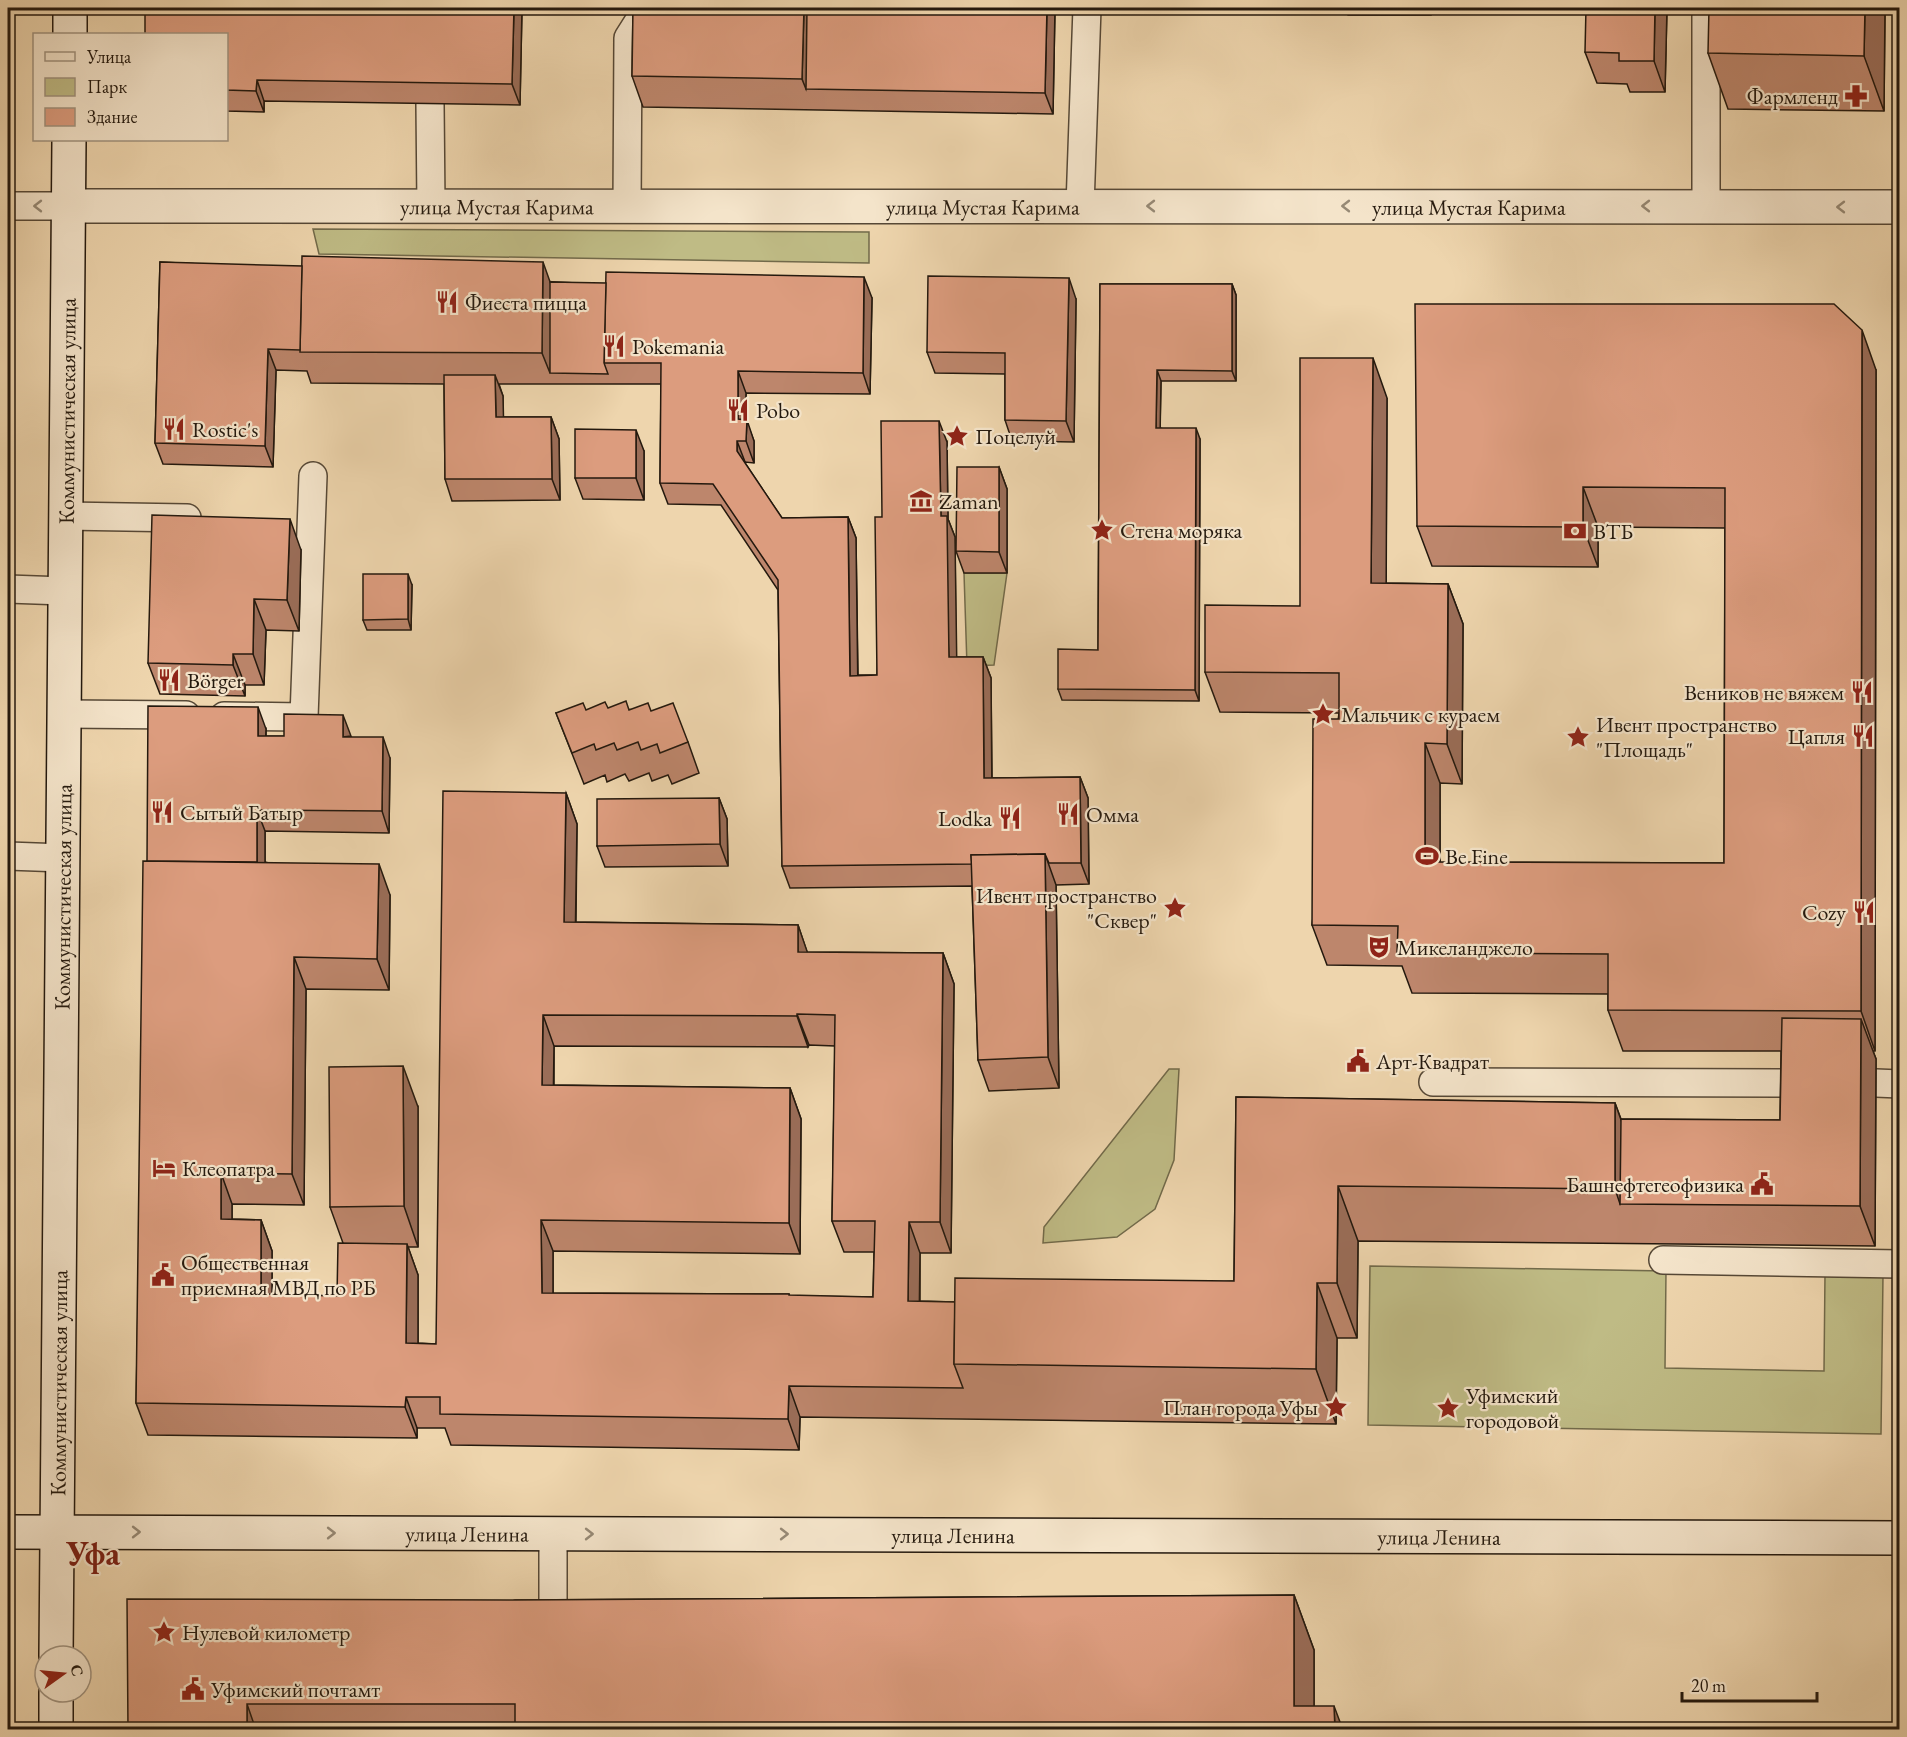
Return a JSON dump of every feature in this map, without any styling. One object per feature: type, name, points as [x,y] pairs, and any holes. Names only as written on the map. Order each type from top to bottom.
[{"type":"main road","points":[[70,8],[70,33]]},
{"type":"main road","name":"Коммунистическая улица","points":[[56,1644],[69,141]]},
{"type":"main road","name":"улица Мустая Карима","points":[[68,206],[1899,207]]},
{"type":"main road","name":"улица Ленина","points":[[8,1532],[1899,1538]]},
{"type":"main road","points":[[56,1704],[56,1730]]},
{"type":"lane","points":[[627,206],[628,38],[646,8]]},
{"type":"lane","points":[[1080,206],[1087,8]]},
{"type":"lane","points":[[1706,8],[1706,207]]},
{"type":"lane","points":[[430,104],[431,206]]},
{"type":"lane","points":[[8,206],[68,206]]},
{"type":"lane","points":[[64,714],[304,717],[300,520],[313,476]]},
{"type":"lane","points":[[65,516],[208,519]]},
{"type":"lane","points":[[8,589],[64,591]]},
{"type":"lane","points":[[8,856],[63,858]]},
{"type":"lane","points":[[1432,1082],[1796,1083]]},
{"type":"lane","points":[[1663,1260],[1899,1263]]},
{"type":"lane","points":[[553,1533],[554,1653]]},
{"type":"green space","points":[[313,229],[869,232],[869,263],[319,254]]},
{"type":"green space","points":[[964,573],[1007,573],[994,665],[967,666]]},
{"type":"green space","points":[[1169,1069],[1179,1069],[1174,1160],[1155,1209],[1117,1237],[1043,1243],[1044,1227]]},
{"type":"green space","points":[[1370,1266],[1666,1271],[1665,1368],[1824,1371],[1825,1274],[1883,1275],[1881,1434],[1368,1425]]},
{"type":"building","points":[[145,8],[514,8],[512,84],[257,80],[256,91],[228,90],[228,33],[145,33]]},
{"type":"building","points":[[633,8],[804,8],[802,79],[632,76]]},
{"type":"building","points":[[807,8],[1047,8],[1045,93],[806,89]]},
{"type":"building","points":[[1586,8],[1655,8],[1654,61],[1619,61],[1619,53],[1585,52]]},
{"type":"building","points":[[1709,8],[1865,8],[1864,56],[1708,53]]},
{"type":"building","points":[[302,256],[543,262],[542,353],[300,352]]},
{"type":"building","points":[[160,262],[302,266],[300,350],[268,349],[265,446],[155,443]]},
{"type":"building","points":[[606,272],[864,277],[863,373],[738,371],[738,419],[747,420],[746,441],[737,441],[737,451],[782,518],[848,517],[850,676],[877,675],[875,517],[882,517],[881,421],[939,421],[941,516],[947,516],[949,657],[983,657],[984,778],[1080,777],[1081,863],[1049,863],[1045,854],[971,855],[972,864],[782,866],[778,580],[713,484],[660,483],[661,363],[604,363]]},
{"type":"building","points":[[928,276],[1069,278],[1066,421],[1005,420],[1005,353],[927,352]]},
{"type":"building","points":[[550,282],[606,283],[604,363],[608,374],[550,373]]},
{"type":"building","points":[[1100,284],[1232,284],[1232,371],[1157,370],[1156,428],[1196,428],[1195,690],[1058,689],[1058,649],[1098,650]]},
{"type":"building","points":[[1415,304],[1834,304],[1862,330],[1861,1011],[1608,1010],[1608,954],[1397,953],[1398,926],[1312,925],[1313,719],[1339,719],[1339,673],[1205,672],[1205,605],[1300,606],[1300,358],[1373,358],[1371,583],[1448,584],[1447,744],[1425,743],[1425,862],[1724,863],[1725,488],[1583,487],[1583,527],[1417,526]]},
{"type":"building","points":[[444,375],[495,375],[496,417],[551,417],[552,479],[445,479]]},
{"type":"building","points":[[575,429],[636,430],[636,478],[575,478]]},
{"type":"building","points":[[957,467],[999,467],[999,552],[956,551]]},
{"type":"building","points":[[152,515],[290,519],[287,600],[254,599],[253,654],[233,654],[233,665],[148,663]]},
{"type":"building","points":[[363,574],[408,574],[408,619],[363,620]]},
{"type":"building","points":[[626,701],[629,710],[648,703],[651,711],[673,703],[688,742],[660,753],[657,744],[641,750],[638,742],[617,750],[614,743],[596,750],[594,744],[572,753],[556,713],[583,703],[586,710],[605,702],[608,708]]},
{"type":"building","points":[[148,706],[258,707],[258,736],[284,736],[284,714],[343,715],[343,737],[383,737],[382,811],[257,810],[257,862],[147,861]]},
{"type":"building","points":[[443,791],[566,793],[564,922],[798,925],[798,952],[943,953],[940,1222],[909,1222],[908,1301],[955,1302],[954,1364],[963,1388],[789,1386],[788,1419],[440,1414],[440,1397],[406,1397],[405,1407],[136,1403],[143,861],[379,864],[377,959],[294,957],[292,1174],[221,1173],[221,1219],[261,1220],[261,1294],[337,1296],[338,1243],[407,1244],[406,1343],[436,1344]],"holes":[[[543,1015],[835,1015],[832,1221],[875,1221],[873,1297],[789,1294],[542,1293],[541,1220],[789,1223],[790,1088],[542,1085]]]},
{"type":"building","points":[[719,798],[720,844],[597,846],[597,799]]},
{"type":"building","points":[[1045,854],[1048,1057],[978,1060],[971,855]]},
{"type":"building","points":[[1782,1018],[1861,1019],[1860,1206],[1620,1204],[1621,1119],[1780,1120]]},
{"type":"building","points":[[403,1066],[404,1206],[330,1207],[329,1067]]},
{"type":"building","points":[[1236,1097],[1615,1103],[1615,1189],[1338,1186],[1337,1283],[1317,1283],[1316,1369],[954,1364],[955,1278],[1234,1281]]},
{"type":"building","points":[[1294,1595],[1294,1706],[1334,1706],[1335,1730],[515,1730],[515,1704],[247,1704],[247,1730],[128,1730],[127,1599],[515,1600]]},
{"type":"place","name":"Фармленд","points":[[1856,96]]},
{"type":"place","name":"Фиеста пицца","points":[[447,302]]},
{"type":"place","name":"Pokemania","points":[[614,346]]},
{"type":"place","name":"Pobo","points":[[738,410]]},
{"type":"place","name":"Rostic's","points":[[174,429]]},
{"type":"place","name":"Поцелуй","points":[[957,436]]},
{"type":"place","name":"Zaman","points":[[921,501]]},
{"type":"place","name":"Стена моряка","points":[[1102,530]]},
{"type":"place","name":"ВТБ","points":[[1575,531]]},
{"type":"place","name":"Börger","points":[[169,680]]},
{"type":"place","name":"Веников не вяжем","points":[[1862,692]]},
{"type":"place","name":"Мальчик с кураем","points":[[1323,714]]},
{"type":"place","name":"Цапля","points":[[1863,736]]},
{"type":"place","name":"Ивент пространство \"Площадь\"","points":[[1578,737]]},
{"type":"place","name":"Сытый Батыр","points":[[162,812]]},
{"type":"place","name":"Омма","points":[[1068,814]]},
{"type":"place","name":"Lodka","points":[[1010,818]]},
{"type":"place","name":"Be Fine","points":[[1427,856]]},
{"type":"place","name":"Ивент пространство \"Сквер\"","points":[[1175,908]]},
{"type":"place","name":"Cozy","points":[[1864,912]]},
{"type":"place","name":"Микеланджело","points":[[1379,947]]},
{"type":"place","name":"Арт-Квадрат","points":[[1358,1061]]},
{"type":"place","name":"Клеопатра","points":[[164,1168]]},
{"type":"place","name":"Башнефтегеофизика","points":[[1762,1184]]},
{"type":"place","name":"Общественная приемная МВД по РБ","points":[[163,1275]]},
{"type":"place","name":"План города Уфы","points":[[1336,1407]]},
{"type":"place","name":"Уфимский городовой","points":[[1448,1408]]},
{"type":"place","name":"Нулевой километр","points":[[164,1632]]},
{"type":"place","name":"Уфимский почтамт","points":[[193,1689]]},
{"type":"district","name":"Уфа","points":[[93,1553]]}]
